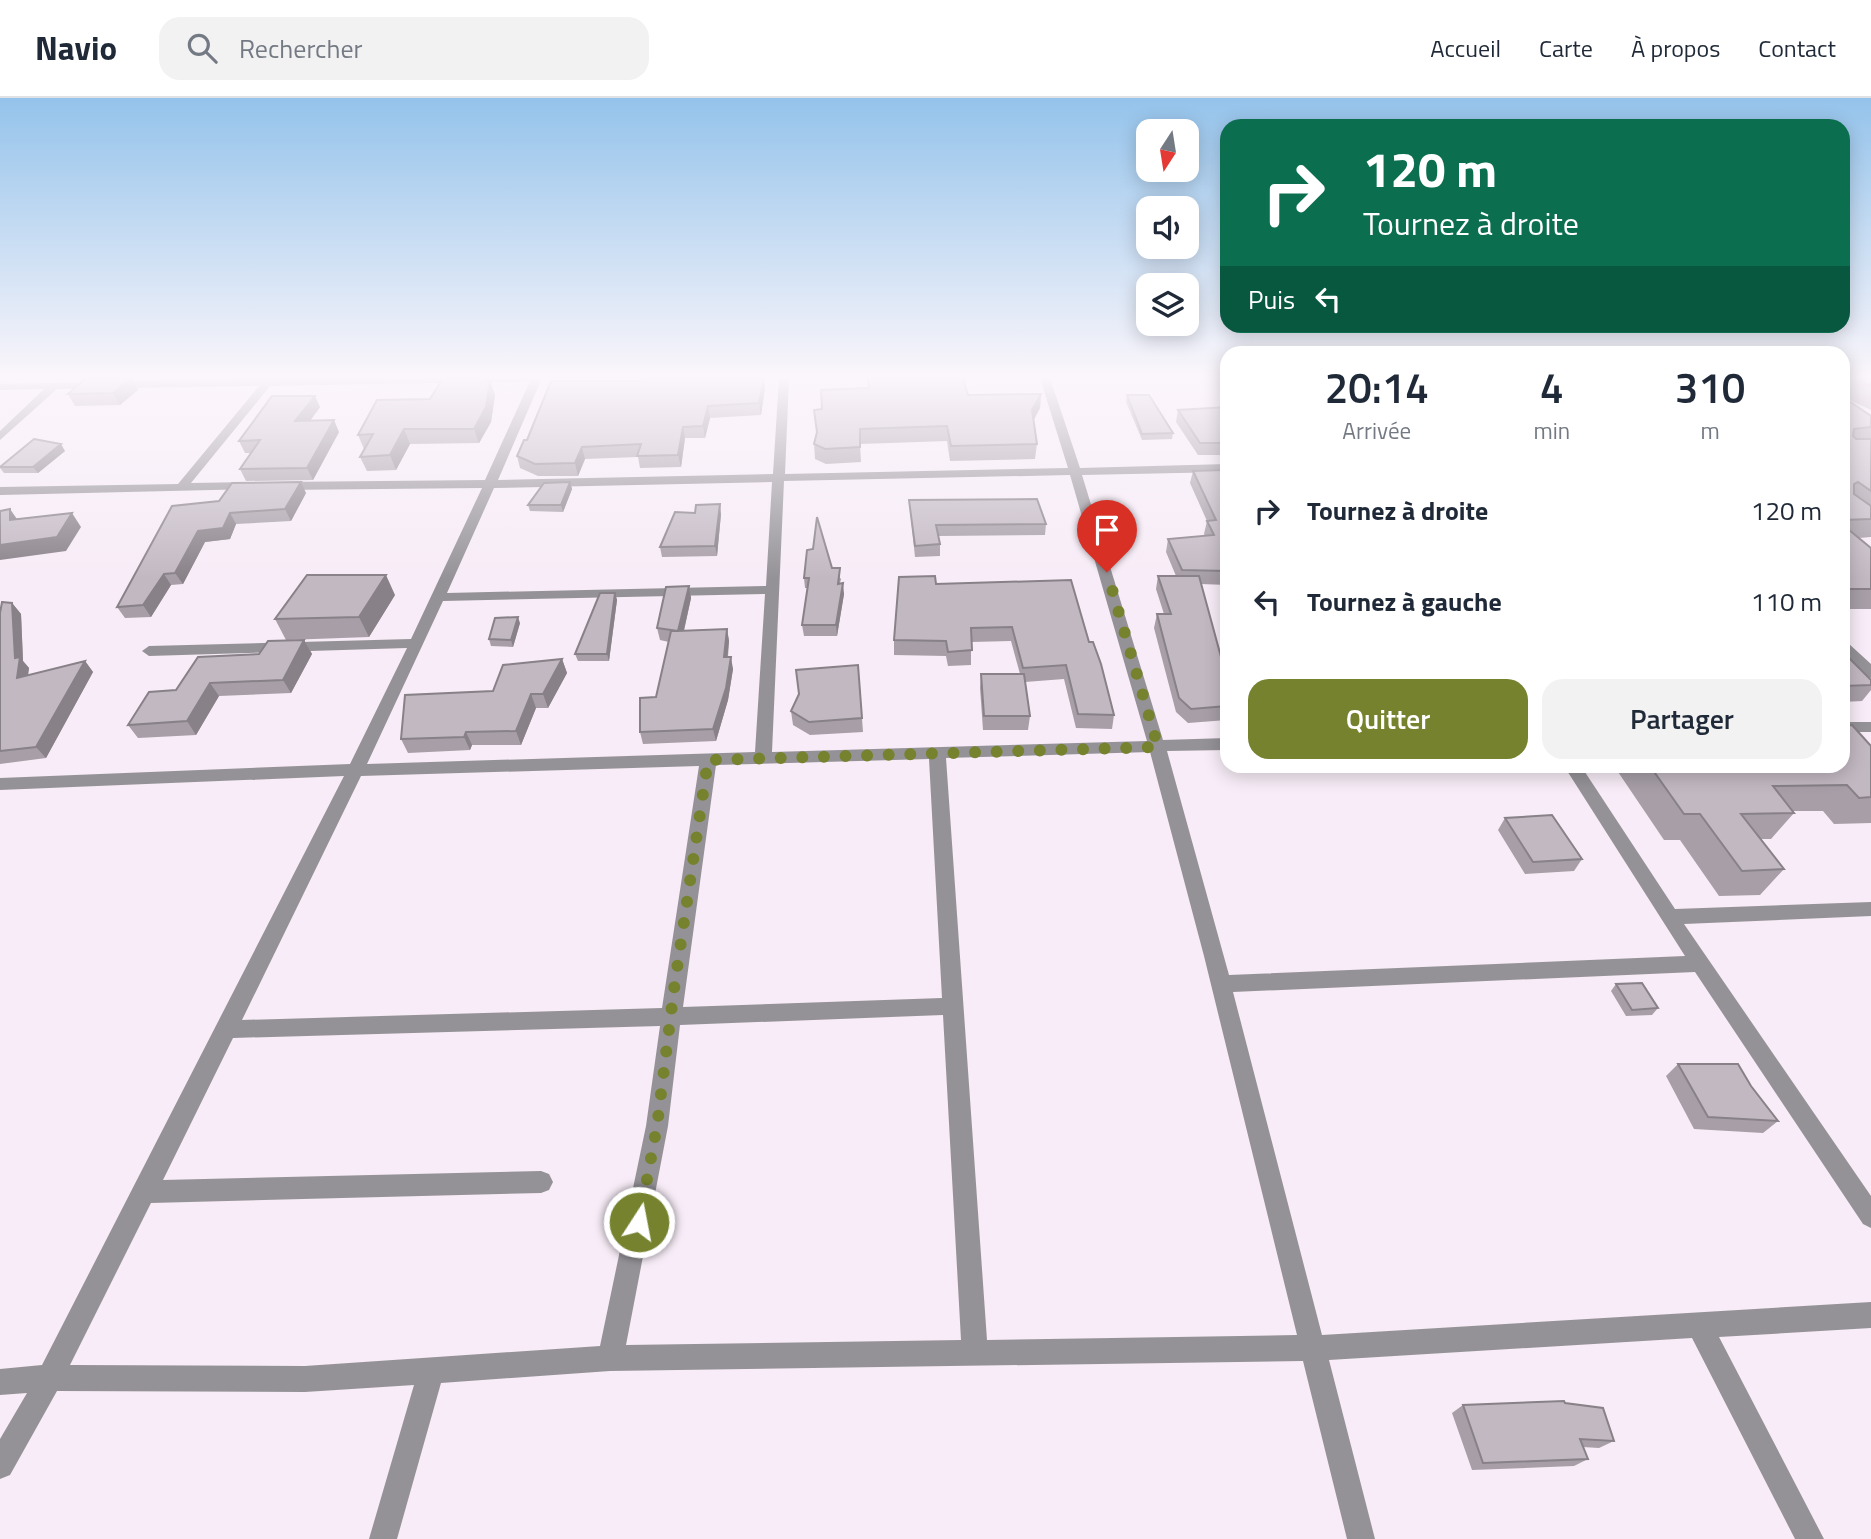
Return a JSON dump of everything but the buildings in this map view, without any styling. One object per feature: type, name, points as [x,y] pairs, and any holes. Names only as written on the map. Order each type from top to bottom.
[{"type":"street","points":[[182,487],[216,445]]},
{"type":"street","points":[[0,1465],[50,1378],[356,770],[507,445]]},
{"type":"street","points":[[763,758],[780,445]]},
{"type":"street","points":[[1068,445],[1158,747],[1222,984],[1361,1539]]},
{"type":"street","points":[[0,491],[1220,469]]},
{"type":"street","points":[[438,597],[772,590]]},
{"type":"street","points":[[149,651],[415,643]]},
{"type":"street","points":[[1850,653],[1871,673]]},
{"type":"street","points":[[1850,727],[1871,727]]},
{"type":"street","points":[[0,784],[356,770],[1220,744]]},
{"type":"street","points":[[937,752],[975,1353]]},
{"type":"street","points":[[610,1359],[657,1126],[670,1016],[708,760]]},
{"type":"street","points":[[1577,773],[1700,964],[1871,1216]]},
{"type":"street","points":[[1670,917],[1871,909]]},
{"type":"street","points":[[1222,984],[1700,964]]},
{"type":"street","points":[[227,1029],[953,1006]]},
{"type":"street","points":[[145,1192],[541,1182]]},
{"type":"street","points":[[0,1382],[50,1378],[305,1379],[610,1359],[1312,1348],[1871,1315]]},
{"type":"street","points":[[1699,1325],[1810,1539]]},
{"type":"street","points":[[383,1539],[431,1371]]},
{"type":"route","points":[[639,1222],[657,1126],[708,760],[1158,747],[1107,572]]}]
